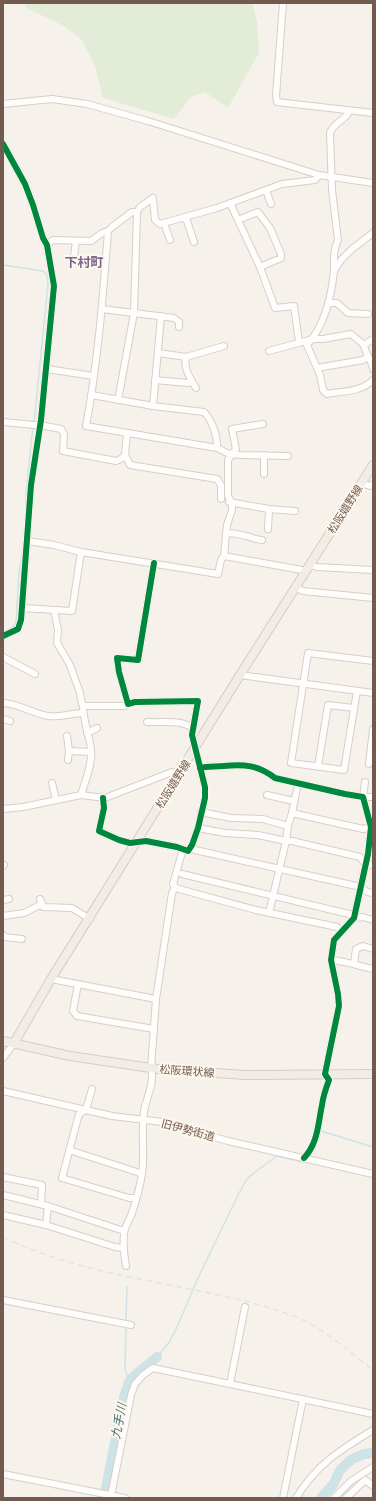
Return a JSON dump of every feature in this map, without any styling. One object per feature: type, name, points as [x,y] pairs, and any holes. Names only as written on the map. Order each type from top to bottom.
[{"type":"main road","name":"松阪嬉野線","points":[[14,1043],[240,675],[373,465]]},
{"type":"main road","name":"松阪環状線","points":[[3,1041],[70,1056],[151,1068],[245,1075],[373,1074]]},
{"type":"street","points":[[283,3],[276,96],[277,102],[373,113]]},
{"type":"street","points":[[3,104],[52,99],[86,104],[148,121],[319,174],[373,183]]},
{"type":"street","points":[[349,111],[346,116],[334,125],[330,133],[334,211],[338,240],[335,246],[333,273],[324,319],[313,339],[307,345],[320,375],[322,390],[327,394],[356,390],[369,384],[373,380]]},
{"type":"street","points":[[3,144],[25,184],[42,238],[47,245],[54,286],[47,369],[32,485],[21,620],[18,629],[3,636]]},
{"type":"street","points":[[118,400],[134,313],[137,212],[140,207],[153,198],[155,220],[160,224],[230,203],[282,184],[316,180],[319,174]]},
{"type":"street","points":[[266,190],[270,204]]},
{"type":"street","points":[[230,203],[260,267],[275,308],[294,306],[299,342]]},
{"type":"street","points":[[47,245],[53,240],[91,241],[102,233],[108,231],[112,226],[132,212],[137,212]]},
{"type":"street","points":[[238,220],[258,212],[270,228],[281,258],[260,267]]},
{"type":"street","points":[[184,218],[187,222],[194,242]]},
{"type":"street","points":[[164,223],[170,240]]},
{"type":"street","points":[[108,231],[102,308],[92,395],[86,426],[217,448],[229,454],[288,456]]},
{"type":"street","points":[[333,273],[341,260],[352,249],[373,233]]},
{"type":"street","points":[[74,256],[76,240]]},
{"type":"street","points":[[328,303],[337,303],[348,313],[368,314]]},
{"type":"street","points":[[102,308],[174,318],[179,322],[179,327]]},
{"type":"street","points":[[153,406],[161,316]]},
{"type":"street","points":[[269,351],[313,339],[323,339],[351,334],[364,345],[364,349],[373,365],[373,369]]},
{"type":"street","points":[[364,345],[373,339]]},
{"type":"street","points":[[158,353],[186,357],[224,346]]},
{"type":"street","points":[[317,368],[363,360],[368,356]]},
{"type":"street","points":[[186,357],[185,361],[188,374],[196,388]]},
{"type":"street","points":[[47,369],[93,376]]},
{"type":"street","points":[[155,380],[188,383]]},
{"type":"street","points":[[92,395],[153,406],[204,412],[209,417],[217,443],[217,448]]},
{"type":"street","points":[[3,422],[61,429],[64,434],[62,452],[116,461],[125,455]]},
{"type":"street","points":[[226,501],[228,496],[228,460],[236,449],[232,429],[263,424]]},
{"type":"street","points":[[28,541],[54,545],[81,552],[218,574],[221,560],[224,556],[227,525],[232,510],[226,501],[217,478],[130,465],[125,455],[127,433]]},
{"type":"street","points":[[264,456],[264,474]]},
{"type":"street","points":[[361,483],[370,486],[373,484]]},
{"type":"street","points":[[226,501],[269,509],[295,511]]},
{"type":"street","points":[[268,529],[269,509]]},
{"type":"street","points":[[226,533],[248,536],[256,540],[262,540]]},
{"type":"street","points":[[22,608],[72,611],[81,552]]},
{"type":"street","points":[[224,556],[302,570]]},
{"type":"street","points":[[128,704],[119,672],[117,658],[138,660],[154,563]]},
{"type":"street","points":[[311,565],[317,567],[373,570]]},
{"type":"street","points":[[296,588],[303,591],[373,598]]},
{"type":"street","points":[[54,610],[58,630],[57,643],[70,665],[80,692],[91,752],[81,795]]},
{"type":"street","points":[[357,691],[344,770],[291,763],[308,653],[373,661]]},
{"type":"street","points":[[3,657],[35,674]]},
{"type":"street","points":[[240,675],[373,693]]},
{"type":"street","points":[[83,705],[125,706],[135,702],[198,701],[192,728],[195,749],[206,787],[198,828],[192,845],[188,851],[146,841],[130,843],[99,831],[104,808],[103,798]]},
{"type":"street","points":[[3,703],[49,716],[83,713]]},
{"type":"street","points":[[318,766],[328,705],[354,708]]},
{"type":"street","points":[[103,713],[104,706]]},
{"type":"street","points":[[3,719],[10,721]]},
{"type":"street","points":[[147,722],[178,723],[192,728]]},
{"type":"street","points":[[88,732],[97,728]]},
{"type":"street","points":[[369,764],[373,729]]},
{"type":"street","points":[[67,736],[69,752],[68,760]]},
{"type":"street","points":[[69,752],[91,752]]},
{"type":"street","points":[[200,768],[235,764],[255,767],[268,772],[275,778],[298,784],[344,794],[373,797]]},
{"type":"street","points":[[3,809],[23,807],[81,795],[103,798],[172,772],[180,773]]},
{"type":"street","points":[[304,1158],[310,1152],[322,1122],[322,1104],[328,1080],[325,1074],[339,1006],[338,994],[330,960],[334,940],[354,918],[368,854],[371,827],[363,797],[365,782]]},
{"type":"street","points":[[52,783],[56,800]]},
{"type":"street","points":[[269,913],[298,784]]},
{"type":"street","points":[[267,795],[294,801]]},
{"type":"street","points":[[201,812],[231,818],[264,818],[288,826]]},
{"type":"street","points":[[292,813],[363,829],[371,827]]},
{"type":"street","points":[[198,828],[225,833],[258,835],[292,841],[360,857],[365,864],[373,865]]},
{"type":"street","points":[[192,845],[195,850],[361,887],[368,892],[373,893]]},
{"type":"street","points":[[126,1266],[123,1248],[124,1231],[132,1213],[142,1174],[144,1146],[143,1120],[146,1101],[152,1085],[153,1075],[151,1068],[156,999],[172,893],[175,887],[173,884],[183,858],[183,849]]},
{"type":"street","points":[[182,874],[349,914],[354,918],[363,917],[373,920]]},
{"type":"street","points":[[175,887],[269,913],[337,928],[342,931]]},
{"type":"street","points":[[40,899],[43,907],[72,908],[90,918]]},
{"type":"street","points":[[3,916],[24,913],[38,906]]},
{"type":"street","points":[[3,936],[22,939]]},
{"type":"street","points":[[354,963],[356,949],[363,946],[373,949]]},
{"type":"street","points":[[330,960],[354,963],[359,966],[373,969]]},
{"type":"street","points":[[52,979],[156,999]]},
{"type":"street","points":[[78,984],[73,1011],[77,1016],[154,1029]]},
{"type":"street","points":[[3,1058],[14,1043]]},
{"type":"street","points":[[92,1089],[86,1110],[79,1114],[62,1178],[129,1198],[135,1198]]},
{"type":"street","name":"旧伊勢街道","points":[[4,1093],[112,1116],[162,1122],[228,1141],[373,1174]]},
{"type":"street","points":[[69,1150],[142,1174]]},
{"type":"street","points":[[3,1177],[42,1185],[46,1225]]},
{"type":"street","points":[[3,1196],[44,1205],[124,1231]]},
{"type":"street","points":[[3,1215],[46,1225],[115,1247],[123,1248]]},
{"type":"street","points":[[3,1300],[131,1325]]},
{"type":"street","points":[[230,1384],[245,1307]]},
{"type":"street","points":[[111,1496],[130,1395],[135,1384],[143,1375],[153,1368],[373,1414]]},
{"type":"street","points":[[283,1498],[303,1399]]},
{"type":"street","points":[[296,1498],[319,1468],[337,1452],[373,1430]]},
{"type":"street","points":[[334,1498],[351,1481],[373,1467]]},
{"type":"street","points":[[3,1474],[124,1498]]},
{"type":"street","points":[[346,1498],[365,1480],[373,1486]]},
{"type":"green space","points":[[24,3],[252,3],[257,21],[259,53],[228,108],[205,92],[191,97],[174,119],[103,98],[95,66],[81,39],[62,25],[26,8]]},
{"type":"waterway","points":[[3,265],[43,271],[47,275],[48,285],[34,422]]},
{"type":"waterway","points":[[26,510],[26,492],[33,426]]},
{"type":"waterway","points":[[3,632],[13,627],[16,622],[19,573],[23,548]]},
{"type":"waterway","points":[[309,1158],[316,1146],[321,1131],[373,1147]]},
{"type":"waterway","points":[[157,1357],[170,1341],[198,1278],[247,1179],[277,1156],[303,1162],[306,1161]]},
{"type":"waterway","points":[[126,1322],[127,1286]]},
{"type":"waterway","points":[[126,1326],[125,1369],[129,1382]]},
{"type":"waterway","name":"九手川","points":[[104,1498],[124,1397],[129,1382],[157,1357]]},
{"type":"waterway","points":[[321,1498],[333,1485],[340,1470],[352,1459],[364,1454],[373,1453]]},
{"type":"railway","points":[[3,1237],[52,1257],[102,1271],[240,1300],[285,1313],[317,1328],[373,1370]]},
{"type":"cycle path","points":[[3,144],[25,184],[33,205],[43,238],[47,245],[54,286],[41,420],[31,485],[21,620],[18,629],[3,636]]},
{"type":"cycle path","points":[[103,798],[104,808],[99,831],[130,843],[146,841],[177,847],[188,851],[192,845],[198,828],[205,798],[205,787],[192,735],[198,701],[135,702],[128,704],[119,672],[117,658],[138,660],[154,563]]},
{"type":"cycle path","points":[[200,768],[231,765],[251,766],[263,770],[275,778],[363,797],[371,827],[368,854],[354,918],[334,940],[331,960],[339,1006],[325,1074],[329,1080],[323,1099],[315,1140],[304,1158]]},
{"type":"district","name":"下村町","points":[[84,262]]}]
